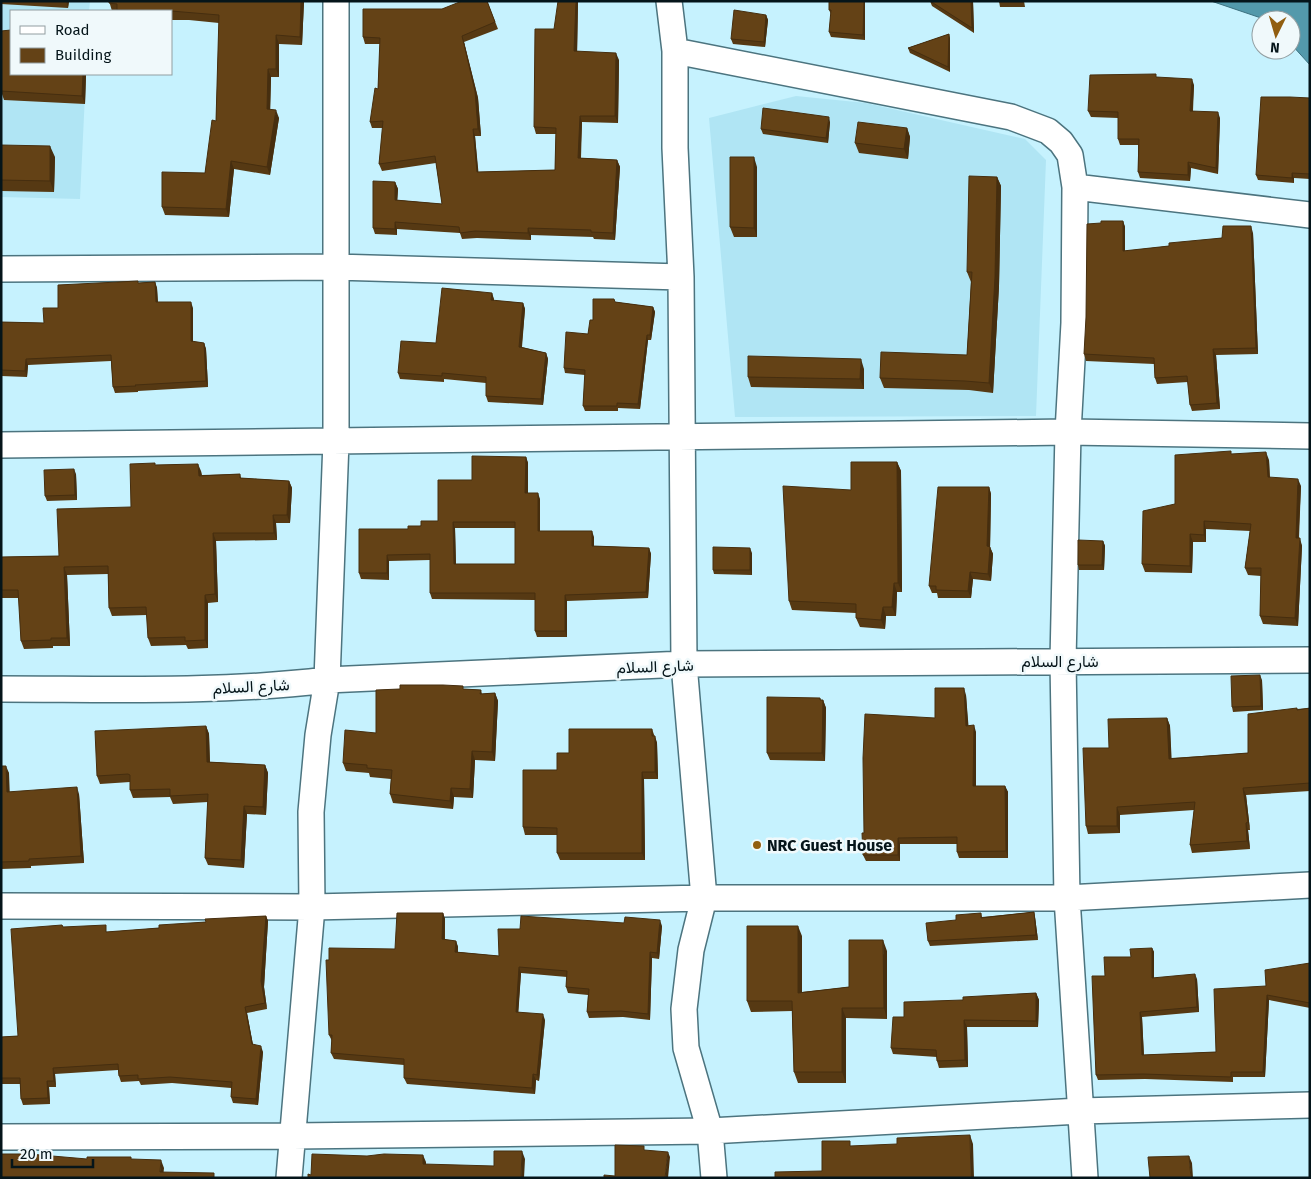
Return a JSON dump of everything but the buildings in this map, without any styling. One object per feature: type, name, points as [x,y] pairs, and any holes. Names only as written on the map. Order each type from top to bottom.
[{"type":"street","points":[[289,1178],[312,907],[311,812],[318,735],[327,680],[336,440],[336,1]]},
{"type":"street","points":[[669,1],[675,51],[675,148],[681,277],[684,664],[704,898],[691,950],[684,1009],[686,1048],[710,1131],[714,1178]]},
{"type":"street","points":[[675,51],[1011,116],[1048,131],[1061,142],[1070,155],[1075,187],[1074,323],[1068,432],[1063,661],[1067,898],[1085,1178]]},
{"type":"street","points":[[1075,187],[1310,215]]},
{"type":"street","points":[[1,269],[335,267],[681,277]]},
{"type":"street","points":[[1,445],[1068,432],[1310,436]]},
{"type":"street","name":"شارع السلام","points":[[1,689],[174,689],[684,664],[1310,660]]},
{"type":"street","points":[[1,906],[312,907],[704,898],[1067,898],[1310,886]]},
{"type":"street","points":[[1,1136],[293,1136],[710,1131],[1080,1111],[1310,1105]]},
{"type":"shaded area","points":[[1,1],[90,1],[89,10],[10,10],[10,75],[86,75],[80,199],[1,197]]},
{"type":"shaded area","points":[[1211,1],[1310,1],[1310,65],[1301,55],[1301,10],[1251,10],[1251,15]]},
{"type":"shaded area","points":[[796,96],[866,103],[1025,139],[1046,160],[1036,416],[735,417],[709,118]]},
{"type":"place","name":"NRC Guest House","points":[[757,845]]}]
